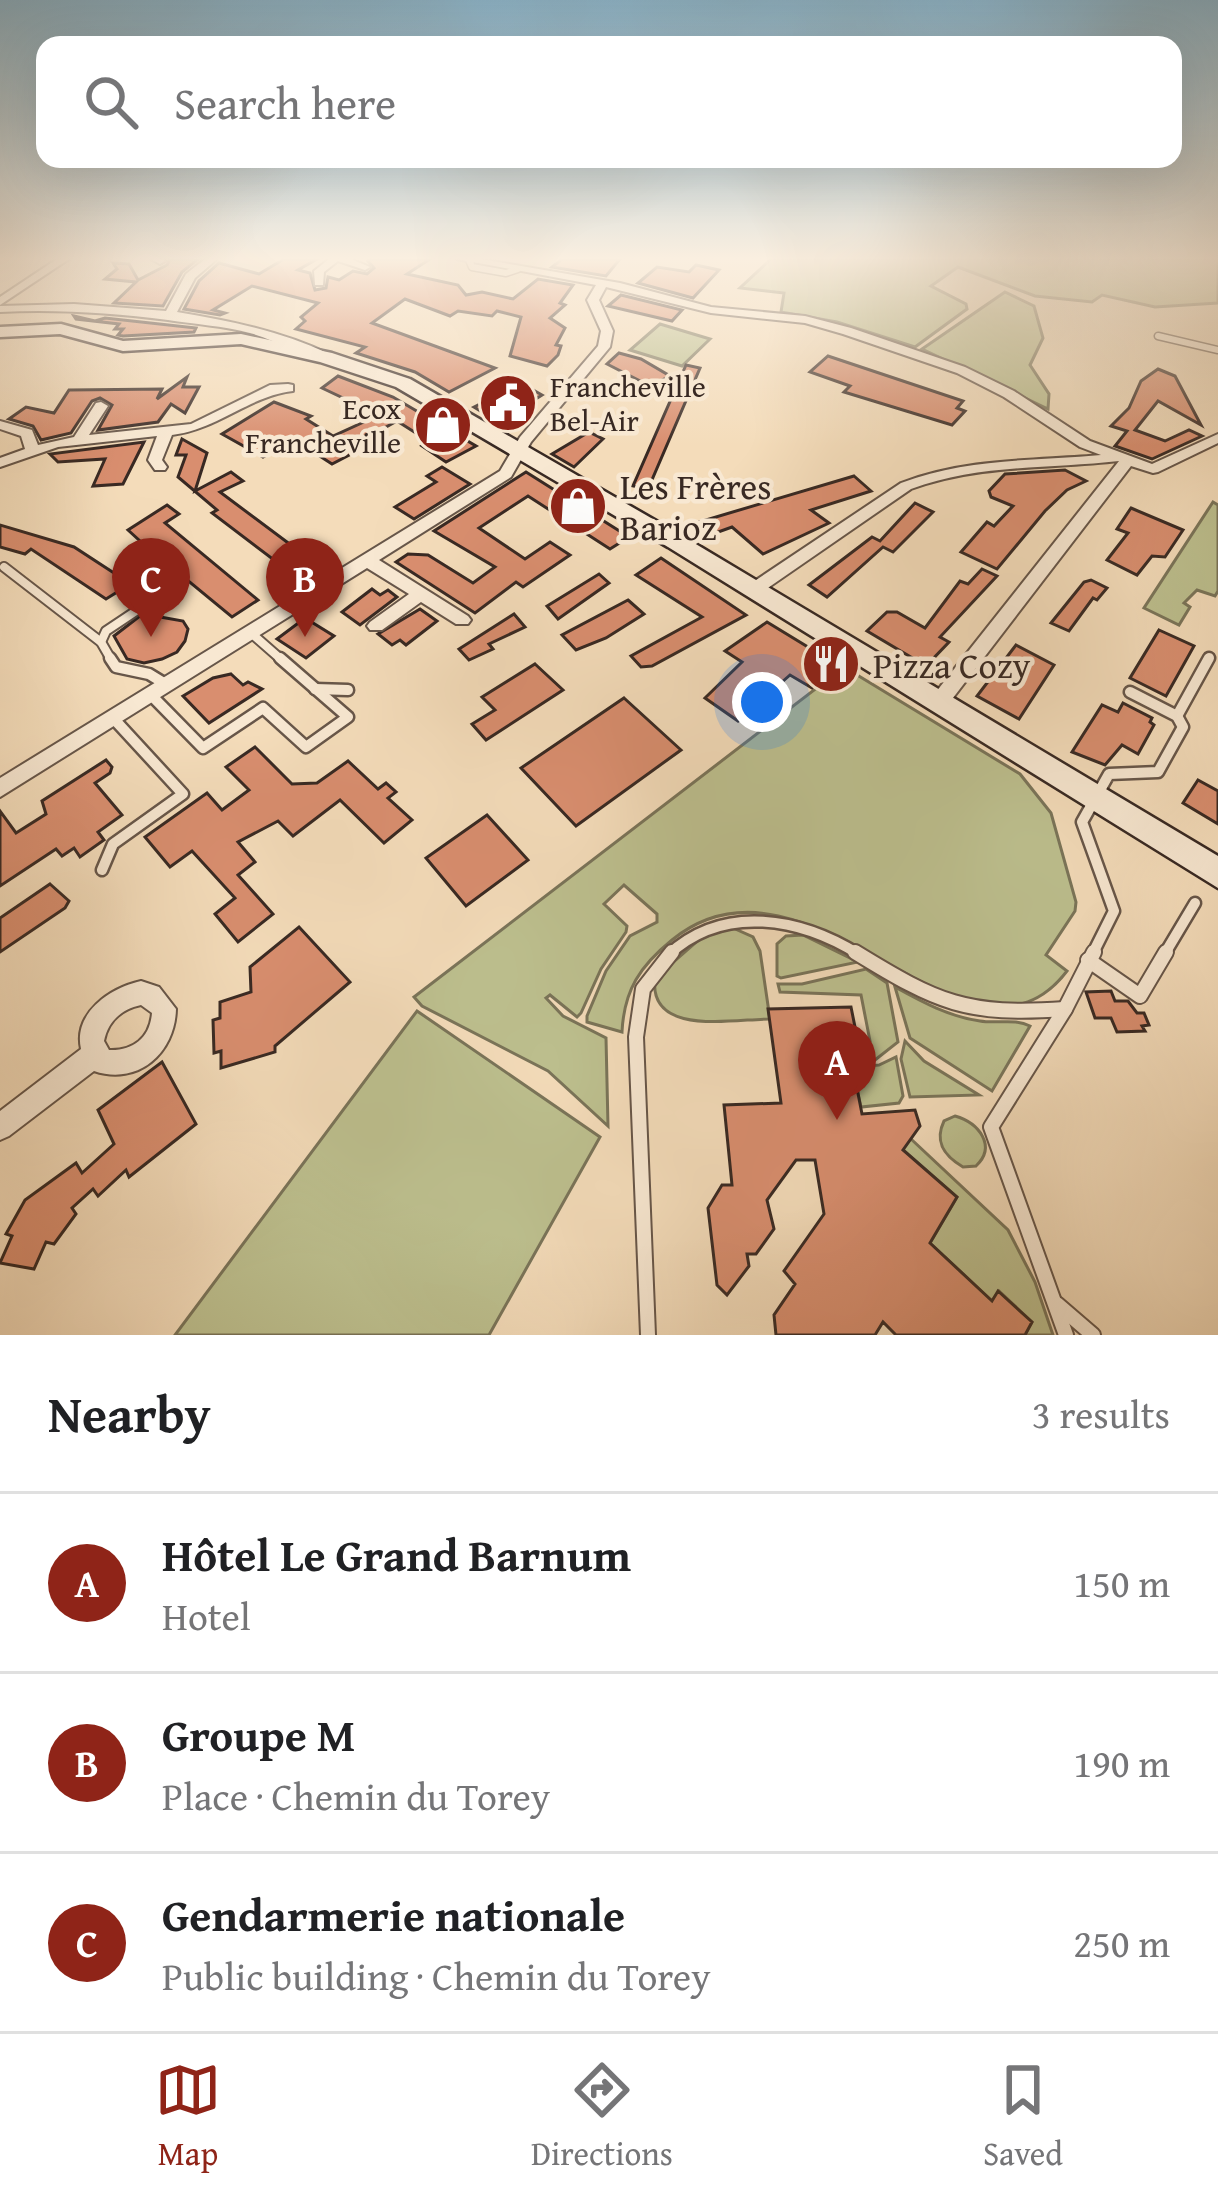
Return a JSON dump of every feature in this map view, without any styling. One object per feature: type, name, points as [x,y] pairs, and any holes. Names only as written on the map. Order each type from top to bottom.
[{"type":"main road","points":[[0,332],[62,329],[123,346],[241,339],[325,357],[403,383],[522,450],[1218,873]]},
{"type":"street","points":[[191,321],[287,340],[325,357]]},
{"type":"street","points":[[0,788],[506,474],[604,347],[607,331],[603,321]]},
{"type":"street","points":[[798,321],[827,325],[914,352],[1009,394],[1085,444],[1153,469],[1218,438]]},
{"type":"street","points":[[0,463],[32,449],[80,439],[194,428],[275,388],[288,388]]},
{"type":"street","points":[[80,439],[100,406]]},
{"type":"street","points":[[0,425],[27,433],[32,449]]},
{"type":"street","points":[[160,467],[155,460],[165,434]]},
{"type":"street","points":[[753,590],[906,486],[933,474],[988,465],[1122,460]]},
{"type":"street","points":[[939,702],[1122,460]]},
{"type":"street","points":[[368,561],[462,620]]},
{"type":"street","points":[[376,626],[421,594]]},
{"type":"street","points":[[0,1127],[94,1054]]},
{"type":"lane","points":[[1158,335],[1218,350]]},
{"type":"lane","points":[[4,567],[100,642],[116,667],[149,674],[203,748],[263,708],[306,747],[348,717],[251,633]]},
{"type":"lane","points":[[100,642],[106,631],[140,609]]},
{"type":"lane","points":[[1177,716],[1208,658]]},
{"type":"lane","points":[[315,688],[348,691]]},
{"type":"lane","points":[[1066,1335],[991,1127],[1065,1009],[1114,911],[1082,822],[1094,796],[1109,774],[1158,772],[1183,727],[1177,716],[1130,692]]},
{"type":"lane","points":[[102,870],[113,844],[183,794],[113,718]]},
{"type":"lane","points":[[1088,960],[1140,997],[1195,903]]},
{"type":"lane","points":[[648,1335],[636,1037],[643,988],[658,964],[694,933],[719,924],[766,920],[813,929],[922,993],[950,1004],[994,1014],[1065,1009]]},
{"type":"lane","points":[[1053,1300],[1093,1335]]},
{"type":"green space","points":[[833,321],[950,321],[915,347]]},
{"type":"green space","points":[[962,321],[1038,321],[1043,338],[1030,365],[1049,394],[1048,409],[922,349]]},
{"type":"green space","points":[[660,324],[710,339],[682,366],[630,350]]},
{"type":"green space","points":[[1213,502],[1218,505],[1218,591],[1215,596],[1197,590],[1184,603],[1190,607],[1179,625],[1144,608]]},
{"type":"green space","points":[[844,667],[1020,774],[1051,813],[1075,911],[1046,955],[1067,971],[1028,1002],[983,1005],[935,988],[831,935],[778,916],[724,914],[672,940],[651,959],[630,991],[622,1032],[587,1022],[606,971],[630,936],[657,922],[657,914],[624,885],[604,904],[627,926],[626,932],[601,969],[581,1013],[577,1017],[550,995],[546,998],[563,1016],[606,1038],[608,1126],[548,1071],[422,1006],[414,997]]},
{"type":"green space","points":[[733,928],[753,937],[760,951],[770,1019],[696,1021],[665,1009],[656,997],[655,978],[703,936]]},
{"type":"green space","points":[[803,935],[858,962],[777,976],[777,944],[786,936]]},
{"type":"green space","points":[[866,969],[887,983],[898,1042],[875,1060],[851,1062],[848,1044],[870,1041],[861,995],[780,992],[778,984],[802,984]]},
{"type":"green space","points":[[895,987],[958,1016],[1030,1026],[992,1091],[910,1038]]},
{"type":"green space","points":[[417,1011],[600,1137],[489,1335],[175,1335]]},
{"type":"green space","points":[[905,1041],[924,1061],[979,1095],[910,1097],[901,1059]]},
{"type":"green space","points":[[896,1057],[903,1096],[899,1103],[861,1107],[852,1067],[879,1065]]},
{"type":"green space","points":[[955,1116],[978,1130],[985,1143],[976,1166],[963,1167],[943,1148],[944,1121]]},
{"type":"green space","points":[[911,1139],[1008,1230],[1035,1282],[1053,1335],[1025,1335],[1032,1322],[999,1291],[992,1301],[930,1243],[957,1197],[894,1142]]},
{"type":"building","points":[[96,321],[196,328],[194,332],[123,336],[118,335],[123,329],[115,329],[119,324]]},
{"type":"building","points":[[305,321],[374,321],[495,368],[449,392],[415,372],[356,353],[365,347],[296,329]]},
{"type":"building","points":[[520,321],[555,321],[565,328],[556,345],[561,346],[558,355],[547,366],[510,356]]},
{"type":"building","points":[[619,353],[670,376],[650,386],[607,364]]},
{"type":"building","points":[[828,356],[963,401],[957,408],[965,411],[952,425],[844,392],[850,386],[810,372]]},
{"type":"building","points":[[686,365],[700,368],[648,489],[633,486]]},
{"type":"building","points":[[1158,369],[1175,376],[1201,425],[1158,401],[1135,430],[1165,441],[1189,430],[1202,436],[1152,459],[1115,446],[1127,431],[1111,426],[1129,408],[1141,381]]},
{"type":"building","points":[[338,376],[393,397],[476,446],[446,462],[422,446],[430,442],[397,421],[370,436],[378,440],[332,464],[295,440],[263,457],[222,434],[274,402],[311,416],[306,419],[333,436],[379,415],[322,388]]},
{"type":"building","points":[[187,377],[183,387],[199,387],[185,413],[171,404],[158,422],[98,430],[112,405],[100,398],[92,401],[71,433],[41,440],[33,426],[9,419],[26,407],[54,413],[69,390],[162,389],[157,399]]},
{"type":"building","points":[[521,383],[542,395],[499,422],[474,407]]},
{"type":"building","points":[[589,432],[603,439],[574,467],[552,454]]},
{"type":"building","points":[[182,439],[207,453],[195,491],[231,472],[243,481],[220,492],[323,569],[303,582],[212,513],[217,510],[178,477],[186,455],[176,455]]},
{"type":"building","points":[[144,442],[123,484],[93,486],[105,459],[58,462],[50,454]]},
{"type":"building","points":[[442,467],[470,484],[414,519],[395,507],[436,482],[427,476]]},
{"type":"building","points":[[1065,470],[1086,481],[1067,490],[1045,511],[997,569],[961,552],[987,522],[994,526],[1013,506],[991,497],[989,491],[1005,474]]},
{"type":"building","points":[[526,472],[629,537],[610,549],[528,496],[479,528],[525,559],[550,542],[570,555],[523,587],[516,582],[475,613],[396,562],[408,554],[428,555],[473,583],[495,567],[434,531]]},
{"type":"building","points":[[854,476],[871,491],[811,510],[829,523],[763,554],[732,527],[710,535],[699,522]]},
{"type":"building","points":[[915,503],[933,512],[893,552],[883,547],[827,597],[809,585],[872,537],[880,541]]},
{"type":"building","points":[[167,505],[179,514],[165,523],[258,600],[232,617],[163,560],[125,580],[130,584],[106,599],[31,549],[25,554],[0,547],[0,525],[74,547],[114,573],[152,552],[128,530]]},
{"type":"building","points":[[1131,508],[1183,530],[1165,557],[1152,556],[1137,575],[1107,560],[1128,533],[1117,529]]},
{"type":"building","points":[[661,558],[746,615],[652,666],[641,667],[631,656],[702,617],[636,575]]},
{"type":"building","points":[[982,569],[997,576],[940,637],[949,642],[926,666],[867,631],[887,612],[897,612],[925,628],[960,581],[968,584]]},
{"type":"building","points":[[599,574],[609,583],[558,619],[547,606]]},
{"type":"building","points":[[1091,580],[1107,588],[1097,600],[1093,598],[1069,631],[1051,623],[1084,582]]},
{"type":"building","points":[[372,589],[380,595],[388,590],[397,597],[360,625],[342,612]]},
{"type":"building","points":[[628,600],[644,614],[606,638],[576,650],[562,635]]},
{"type":"building","points":[[149,609],[155,616],[183,621],[188,629],[185,641],[177,652],[162,659],[144,663],[127,659],[114,636]]},
{"type":"building","points":[[420,609],[437,621],[406,645],[400,640],[392,645],[378,634]]},
{"type":"building","points":[[514,614],[525,627],[489,644],[493,649],[469,660],[459,649]]},
{"type":"building","points":[[305,618],[334,636],[306,658],[277,639]]},
{"type":"building","points":[[767,622],[839,666],[812,688],[790,675],[738,721],[705,698],[742,662],[725,651]]},
{"type":"building","points":[[1159,630],[1194,646],[1166,696],[1130,678]]},
{"type":"building","points":[[1016,645],[1054,665],[1019,719],[977,696]]},
{"type":"building","points":[[535,664],[563,690],[486,740],[472,724],[495,710],[482,697]]},
{"type":"building","points":[[231,674],[243,685],[248,682],[262,689],[209,723],[183,696],[213,678]]},
{"type":"building","points":[[624,698],[681,750],[576,826],[521,768]]},
{"type":"building","points":[[1123,703],[1152,718],[1154,725],[1138,754],[1122,745],[1105,765],[1072,752],[1102,705],[1118,712]]},
{"type":"building","points":[[255,747],[292,784],[317,783],[348,761],[378,789],[386,783],[396,792],[388,798],[412,820],[384,843],[340,800],[293,836],[278,821],[238,842],[255,862],[238,875],[273,914],[238,942],[215,914],[235,898],[192,851],[170,867],[145,837],[207,793],[222,810],[249,790],[226,767]]},
{"type":"building","points":[[106,760],[112,767],[110,773],[95,783],[122,815],[98,832],[104,840],[80,857],[74,848],[62,856],[56,849],[0,886],[0,811],[16,833],[46,814],[42,801]]},
{"type":"building","points":[[1198,780],[1218,791],[1218,824],[1183,803]]},
{"type":"building","points":[[487,815],[528,860],[466,906],[426,858]]},
{"type":"building","points":[[50,884],[69,901],[65,908],[0,952],[0,918]]},
{"type":"building","points":[[299,927],[350,982],[275,1046],[275,1052],[221,1068],[221,1051],[214,1053],[213,1020],[220,1018],[220,1002],[251,992],[250,967]]},
{"type":"building","points":[[1111,991],[1115,1001],[1128,1001],[1137,1013],[1144,1013],[1149,1025],[1142,1026],[1145,1031],[1117,1032],[1111,1018],[1095,1018],[1086,992]]},
{"type":"building","points":[[851,1007],[857,1037],[847,1037],[862,1114],[915,1110],[920,1126],[903,1150],[957,1197],[930,1243],[992,1301],[998,1291],[1032,1322],[1025,1335],[896,1335],[883,1322],[875,1335],[776,1335],[774,1315],[795,1284],[784,1271],[824,1214],[815,1160],[796,1160],[767,1200],[774,1229],[756,1254],[747,1254],[749,1266],[727,1295],[717,1285],[708,1208],[722,1185],[732,1185],[724,1105],[781,1103],[768,1009]]},
{"type":"building","points":[[162,1062],[196,1124],[129,1177],[126,1170],[98,1196],[93,1189],[72,1208],[76,1214],[54,1244],[46,1242],[34,1269],[0,1263],[12,1236],[6,1234],[25,1200],[76,1163],[82,1173],[114,1144],[98,1110]]},
{"type":"place","name":"Francheville Bel-Air","points":[[508,403]]},
{"type":"place","name":"Ecox Francheville","points":[[443,425]]},
{"type":"place","name":"Les Frères Barioz","points":[[578,506]]},
{"type":"place","name":"Gendarmerie nationale","points":[[151,637]]},
{"type":"place","name":"Groupe M","points":[[305,637]]},
{"type":"place","name":"Pizza Cozy","points":[[831,664]]},
{"type":"place","name":"Hôtel Le Grand Barnum","points":[[837,1120]]}]
